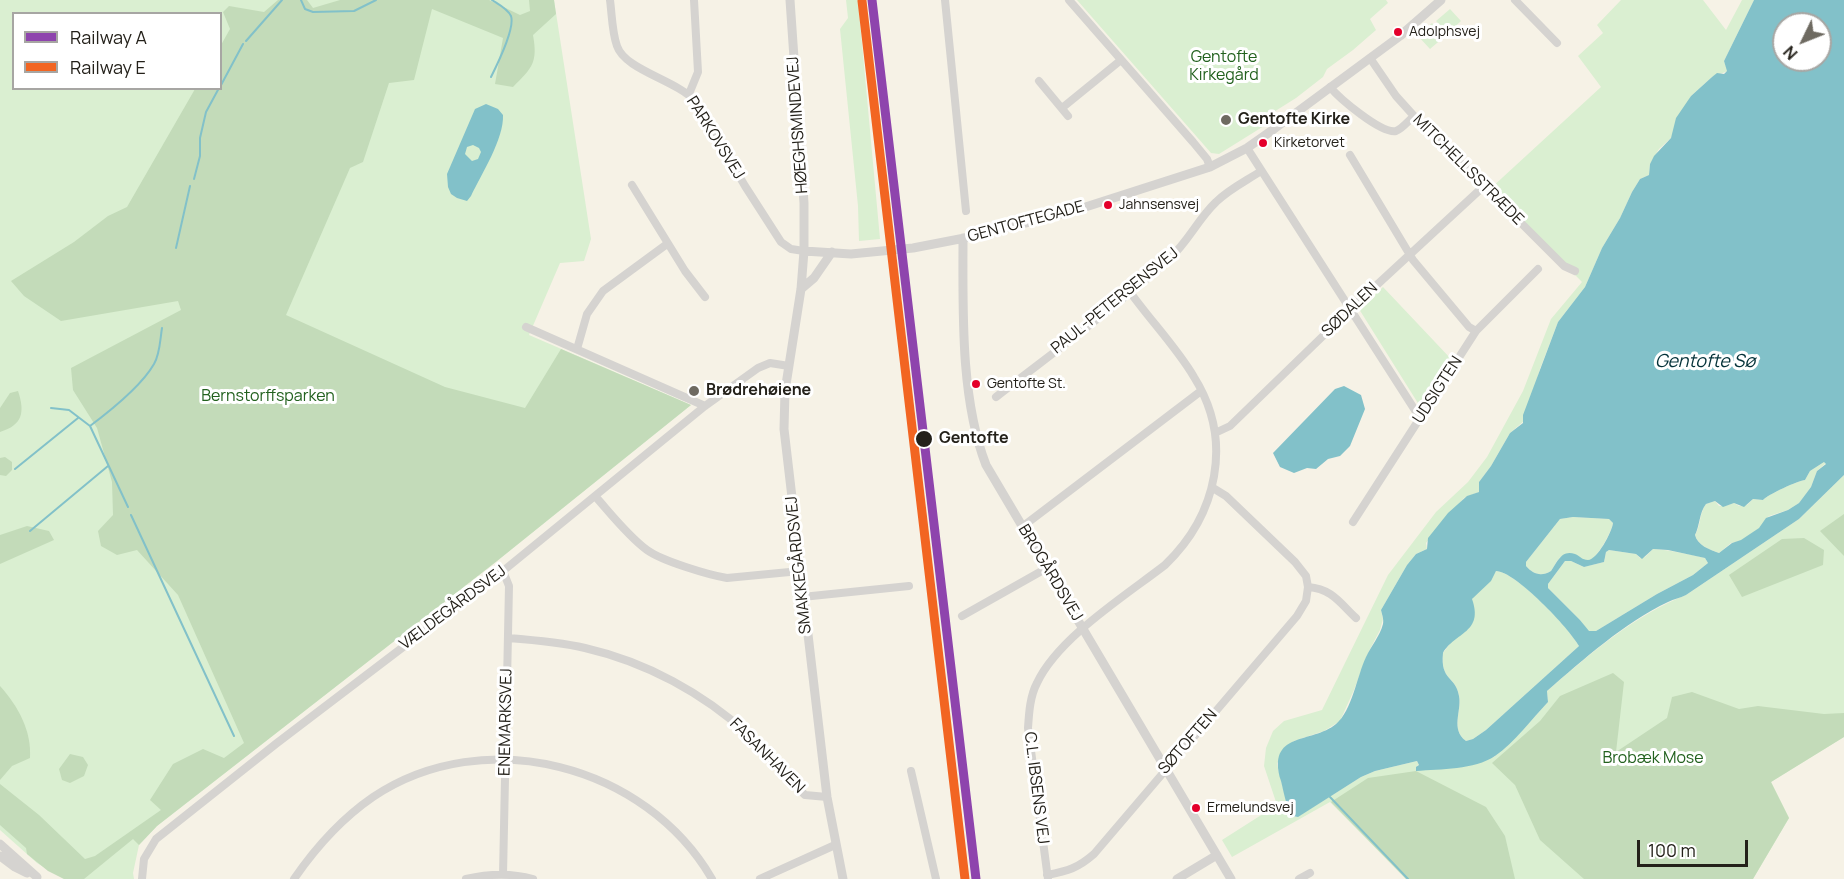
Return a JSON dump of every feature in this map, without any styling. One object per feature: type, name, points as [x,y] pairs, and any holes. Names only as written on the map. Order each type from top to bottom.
[{"type":"street","name":"PARKOVSVEJ","points":[[610,0],[619,51],[637,66],[678,86],[689,94],[781,242],[791,249],[804,251]]},
{"type":"street","points":[[689,94],[698,72],[694,0]]},
{"type":"street","name":"HØEGHSMINDEVEJ","points":[[790,0],[804,203],[804,251]]},
{"type":"street","points":[[945,0],[966,211]]},
{"type":"street","points":[[1069,0],[1193,142],[1207,159],[1210,167]]},
{"type":"street","name":"GENTOFTEGADE","points":[[804,251],[851,254],[882,252],[963,238],[1073,211],[1210,167],[1247,148],[1400,36],[1441,0]]},
{"type":"street","points":[[1515,0],[1557,44]]},
{"type":"street","name":"MITCHELLSSTRÆDE","points":[[1370,58],[1396,96],[1414,116],[1564,266],[1575,271]]},
{"type":"street","points":[[1062,108],[1121,60]]},
{"type":"street","points":[[1039,81],[1068,116]]},
{"type":"street","points":[[1330,87],[1354,110],[1390,130],[1397,130],[1414,116]]},
{"type":"street","points":[[1247,148],[1420,418]]},
{"type":"street","points":[[1350,155],[1409,254],[1469,327],[1476,332]]},
{"type":"street","name":"PAUL-PETERSENSVEJ","points":[[996,397],[1130,292],[1179,249],[1214,203],[1261,171]]},
{"type":"street","points":[[632,185],[685,272],[705,297]]},
{"type":"street","name":"SØDALEN","points":[[1215,434],[1230,426],[1409,254],[1484,186]]},
{"type":"street","name":"BROGÅRDSVEJ","points":[[963,238],[964,348],[976,435],[986,465],[1231,879]]},
{"type":"street","points":[[577,349],[587,315],[603,291],[667,244]]},
{"type":"street","name":"SMAKKEGÅRDSVEJ","points":[[804,251],[801,289],[785,391],[784,429],[827,797],[843,879]]},
{"type":"street","points":[[801,289],[814,278],[832,252]]},
{"type":"street","name":"UDSIGTEN","points":[[1353,522],[1476,332],[1538,269]]},
{"type":"street","name":"C.L. IBSENS VEJ","points":[[1047,877],[1028,728],[1035,685],[1062,646],[1179,552],[1204,513],[1213,488],[1216,452],[1211,414],[1195,377],[1130,292]]},
{"type":"street","points":[[526,327],[705,406]]},
{"type":"street","name":"VÆLDEGÅRDSVEJ","points":[[142,879],[144,859],[156,839],[277,743],[503,571],[705,406],[758,368],[770,363],[789,366]]},
{"type":"street","points":[[1022,527],[1201,391]]},
{"type":"street","points":[[1213,488],[1226,496],[1295,562],[1306,576],[1308,586],[1322,588],[1331,593],[1356,618]]},
{"type":"street","points":[[595,496],[637,541],[648,551],[657,555],[727,578],[800,571]]},
{"type":"street","points":[[962,616],[1047,568]]},
{"type":"street","name":"ENEMARKSVEJ","points":[[503,571],[509,586],[503,875]]},
{"type":"street","points":[[802,597],[909,586]]},
{"type":"street","name":"SØTOFTEN","points":[[1047,877],[1071,870],[1087,860],[1297,616],[1306,601],[1308,586]]},
{"type":"street","name":"FASANHAVEN","points":[[508,638],[584,648],[621,658],[670,679],[703,699],[742,730],[805,795],[827,797]]},
{"type":"street","points":[[294,879],[328,835],[375,796],[402,782],[448,766],[475,760],[549,764],[575,770],[603,781],[632,796],[660,817],[684,840],[712,879]]},
{"type":"street","points":[[911,771],[936,879]]},
{"type":"street","points":[[0,844],[39,878]]},
{"type":"street","points":[[760,879],[835,845]]},
{"type":"street","points":[[1177,879],[1216,855]]},
{"type":"street","points":[[0,856],[15,867],[39,878]]},
{"type":"street","points":[[1299,879],[1310,873]]},
{"type":"street","points":[[466,879],[503,875],[533,879]]},
{"type":"green space","name":"Bernstorffsparken","points":[[0,0],[554,0],[591,239],[584,261],[560,263],[529,335],[691,405],[497,561],[157,826],[139,845],[133,873],[134,879],[64,879],[37,863],[0,830]]},
{"type":"green space","points":[[278,0],[307,0],[313,8],[340,0],[489,0],[520,15],[530,11],[529,0],[554,0],[556,14],[533,35],[534,59],[529,70],[513,87],[495,84],[503,38],[432,9],[414,80],[389,83],[363,162],[350,168],[286,315],[445,387],[525,408],[561,349],[691,405],[497,561],[157,826],[139,845],[133,839],[84,879],[64,879],[48,871],[27,854],[26,848],[0,825],[0,784],[39,815],[85,859],[95,856],[161,810],[150,800],[173,764],[203,749],[224,758],[244,743],[178,595],[137,550],[117,555],[101,546],[98,531],[113,515],[112,482],[97,428],[73,390],[71,368],[181,310],[178,301],[61,321],[24,296],[11,281],[74,242],[108,216],[127,207],[194,90],[222,90],[222,43],[230,29],[223,12],[229,6],[264,12]]},
{"type":"green space","points":[[846,0],[858,0],[880,239],[859,241],[858,206],[840,29],[848,18]]},
{"type":"green space","name":"Gentofte Kirkegård","points":[[1077,0],[1386,0],[1388,3],[1370,19],[1376,30],[1327,69],[1323,77],[1269,115],[1272,121],[1219,154],[1211,153]]},
{"type":"green space","name":"Brobæk Mose","points":[[1621,0],[1703,0],[1726,30],[1742,0],[1754,0],[1724,61],[1728,71],[1712,77],[1691,96],[1671,138],[1659,149],[1650,164],[1649,175],[1640,179],[1632,192],[1602,248],[1585,287],[1558,322],[1524,421],[1510,433],[1479,482],[1479,492],[1464,498],[1426,543],[1427,549],[1416,554],[1407,565],[1381,610],[1383,619],[1380,630],[1367,655],[1340,721],[1324,731],[1294,741],[1283,750],[1277,764],[1287,804],[1294,817],[1297,817],[1361,777],[1375,771],[1417,761],[1419,765],[1416,766],[1494,757],[1548,702],[1547,691],[1596,650],[1648,613],[1686,595],[1799,519],[1844,475],[1844,737],[1771,782],[1789,818],[1753,879],[1406,879],[1330,802],[1232,857],[1222,840],[1277,805],[1264,766],[1266,748],[1273,731],[1284,721],[1322,710],[1388,575],[1436,512],[1468,482],[1487,457],[1523,391],[1551,319],[1582,282],[1490,189],[1601,87],[1578,56],[1603,33],[1597,25]]},
{"type":"green space","points":[[1450,9],[1461,21],[1448,33],[1436,21]]},
{"type":"green space","points":[[1432,23],[1444,37],[1430,49],[1418,36]]},
{"type":"green space","points":[[1383,287],[1452,360],[1421,408],[1359,309]]},
{"type":"green space","points":[[18,391],[21,405],[20,417],[14,426],[0,432],[0,408],[10,393]]},
{"type":"green space","points":[[5,457],[12,462],[12,470],[6,476],[0,475],[0,458]]},
{"type":"green space","points":[[1826,463],[1817,471],[1811,487],[1799,503],[1788,510],[1769,516],[1761,527],[1741,541],[1731,543],[1719,553],[1704,547],[1696,539],[1695,535],[1706,504],[1715,501],[1719,506],[1734,503],[1739,506],[1747,505],[1753,499],[1763,500],[1783,488],[1805,480],[1810,471]]},
{"type":"green space","points":[[1844,514],[1844,556],[1820,531]]},
{"type":"green space","points":[[1573,517],[1609,519],[1613,523],[1597,554],[1590,560],[1583,560],[1572,554],[1563,556],[1558,559],[1551,571],[1544,574],[1534,573],[1526,566],[1526,562],[1560,519]]},
{"type":"green space","points":[[27,526],[49,531],[54,540],[0,564],[0,535]]},
{"type":"green space","points":[[1804,538],[1824,550],[1823,565],[1742,597],[1729,575],[1782,539]]},
{"type":"green space","points":[[1653,549],[1705,558],[1708,563],[1693,575],[1596,631],[1588,631],[1548,588],[1548,584],[1565,561],[1571,561],[1584,567],[1604,562],[1606,552],[1609,550],[1636,554],[1640,558],[1645,557]]},
{"type":"green space","points":[[1496,571],[1505,573],[1528,590],[1554,614],[1579,646],[1486,730],[1466,741],[1461,736],[1458,725],[1459,696],[1455,685],[1444,669],[1443,653],[1451,642],[1473,597],[1490,581]]},
{"type":"green space","points":[[1613,673],[1624,682],[1616,752],[1667,718],[1672,697],[1692,692],[1739,709],[1758,706],[1824,714],[1844,713],[1844,737],[1771,782],[1789,818],[1753,879],[1584,879],[1540,840],[1515,785],[1492,763],[1540,721],[1560,696]]},
{"type":"green space","points":[[0,686],[13,702],[22,719],[29,738],[30,758],[12,766],[0,780]]},
{"type":"green space","points":[[70,754],[83,757],[88,765],[84,776],[70,783],[62,780],[59,769]]},
{"type":"green space","points":[[1416,771],[1486,807],[1505,836],[1515,879],[1406,879],[1331,802],[1368,778]]},
{"type":"water","name":"Gentofte Sø","points":[[1754,0],[1844,0],[1844,475],[1799,519],[1686,595],[1636,620],[1590,654],[1547,691],[1548,702],[1516,738],[1487,761],[1457,768],[1416,771],[1419,765],[1417,761],[1375,771],[1361,777],[1298,817],[1292,816],[1281,781],[1278,765],[1280,754],[1285,746],[1326,730],[1342,718],[1366,657],[1382,628],[1381,610],[1407,565],[1416,554],[1427,549],[1428,538],[1448,513],[1467,496],[1479,492],[1479,482],[1510,433],[1523,423],[1523,415],[1558,322],[1585,287],[1602,248],[1632,192],[1640,179],[1649,175],[1650,164],[1654,156],[1671,138],[1676,118],[1691,96],[1717,73],[1724,74],[1727,71],[1724,61]],"holes":[[[1824,462],[1826,464],[1817,471],[1811,487],[1799,503],[1788,510],[1766,518],[1759,528],[1741,540],[1732,543],[1719,553],[1704,547],[1696,539],[1695,535],[1706,504],[1715,501],[1723,507],[1734,503],[1744,507],[1753,499],[1763,500],[1783,488],[1805,480],[1810,471]],[[1573,517],[1609,519],[1613,523],[1604,545],[1592,559],[1586,560],[1575,554],[1566,553],[1551,571],[1544,574],[1531,571],[1526,566],[1526,562],[1560,519]],[[1653,549],[1705,558],[1708,563],[1693,575],[1596,631],[1589,631],[1548,588],[1548,584],[1565,561],[1571,561],[1584,567],[1604,562],[1606,552],[1609,550],[1636,554],[1642,559]],[[1496,571],[1516,580],[1565,627],[1579,646],[1486,730],[1466,741],[1461,736],[1458,725],[1459,696],[1455,685],[1444,669],[1443,653],[1471,625],[1475,610],[1472,599],[1491,581]]]},
{"type":"water","points":[[486,104],[498,109],[503,115],[500,135],[467,201],[451,194],[447,174],[475,109]],"holes":[[[473,145],[481,152],[478,159],[472,161],[465,154],[467,147]]]},
{"type":"water","points":[[1344,386],[1361,395],[1365,409],[1350,446],[1340,456],[1328,459],[1316,469],[1307,468],[1294,473],[1280,467],[1273,453],[1335,389]]},
{"type":"waterway","points":[[246,41],[282,0]]},
{"type":"waterway","points":[[301,0],[305,9],[313,12],[354,11],[376,0]]},
{"type":"waterway","points":[[491,77],[505,46],[512,22],[508,11],[492,0]]},
{"type":"waterway","points":[[222,83],[243,44]]},
{"type":"waterway","points":[[194,179],[200,156],[200,138],[206,112],[218,90]]},
{"type":"waterway","points":[[176,248],[190,186]]},
{"type":"waterway","points":[[90,426],[125,397],[149,372],[158,356],[162,328]]},
{"type":"waterway","points":[[51,408],[69,410],[90,426],[128,507]]},
{"type":"waterway","points":[[15,469],[78,418]]},
{"type":"waterway","points":[[30,531],[108,466]]},
{"type":"waterway","points":[[131,515],[234,736]]},
{"type":"waterway","points":[[1330,797],[1408,879]]},
{"type":"rail line","name":"A","points":[[872,0],[976,879]]},
{"type":"rail line","name":"E","points":[[862,1],[965,879]]},
{"type":"place","name":"Adolphsvej","points":[[1398,32]]},
{"type":"place","name":"Gentofte Kirke","points":[[1226,120]]},
{"type":"place","name":"Kirketorvet","points":[[1263,143]]},
{"type":"place","name":"Jahnsensvej","points":[[1108,205]]},
{"type":"place","name":"Gentofte St.","points":[[976,384]]},
{"type":"place","name":"Brødrehøiene","points":[[694,391]]},
{"type":"place","name":"Gentofte","points":[[924,439]]},
{"type":"place","name":"Ermelundsvej","points":[[1196,808]]}]
